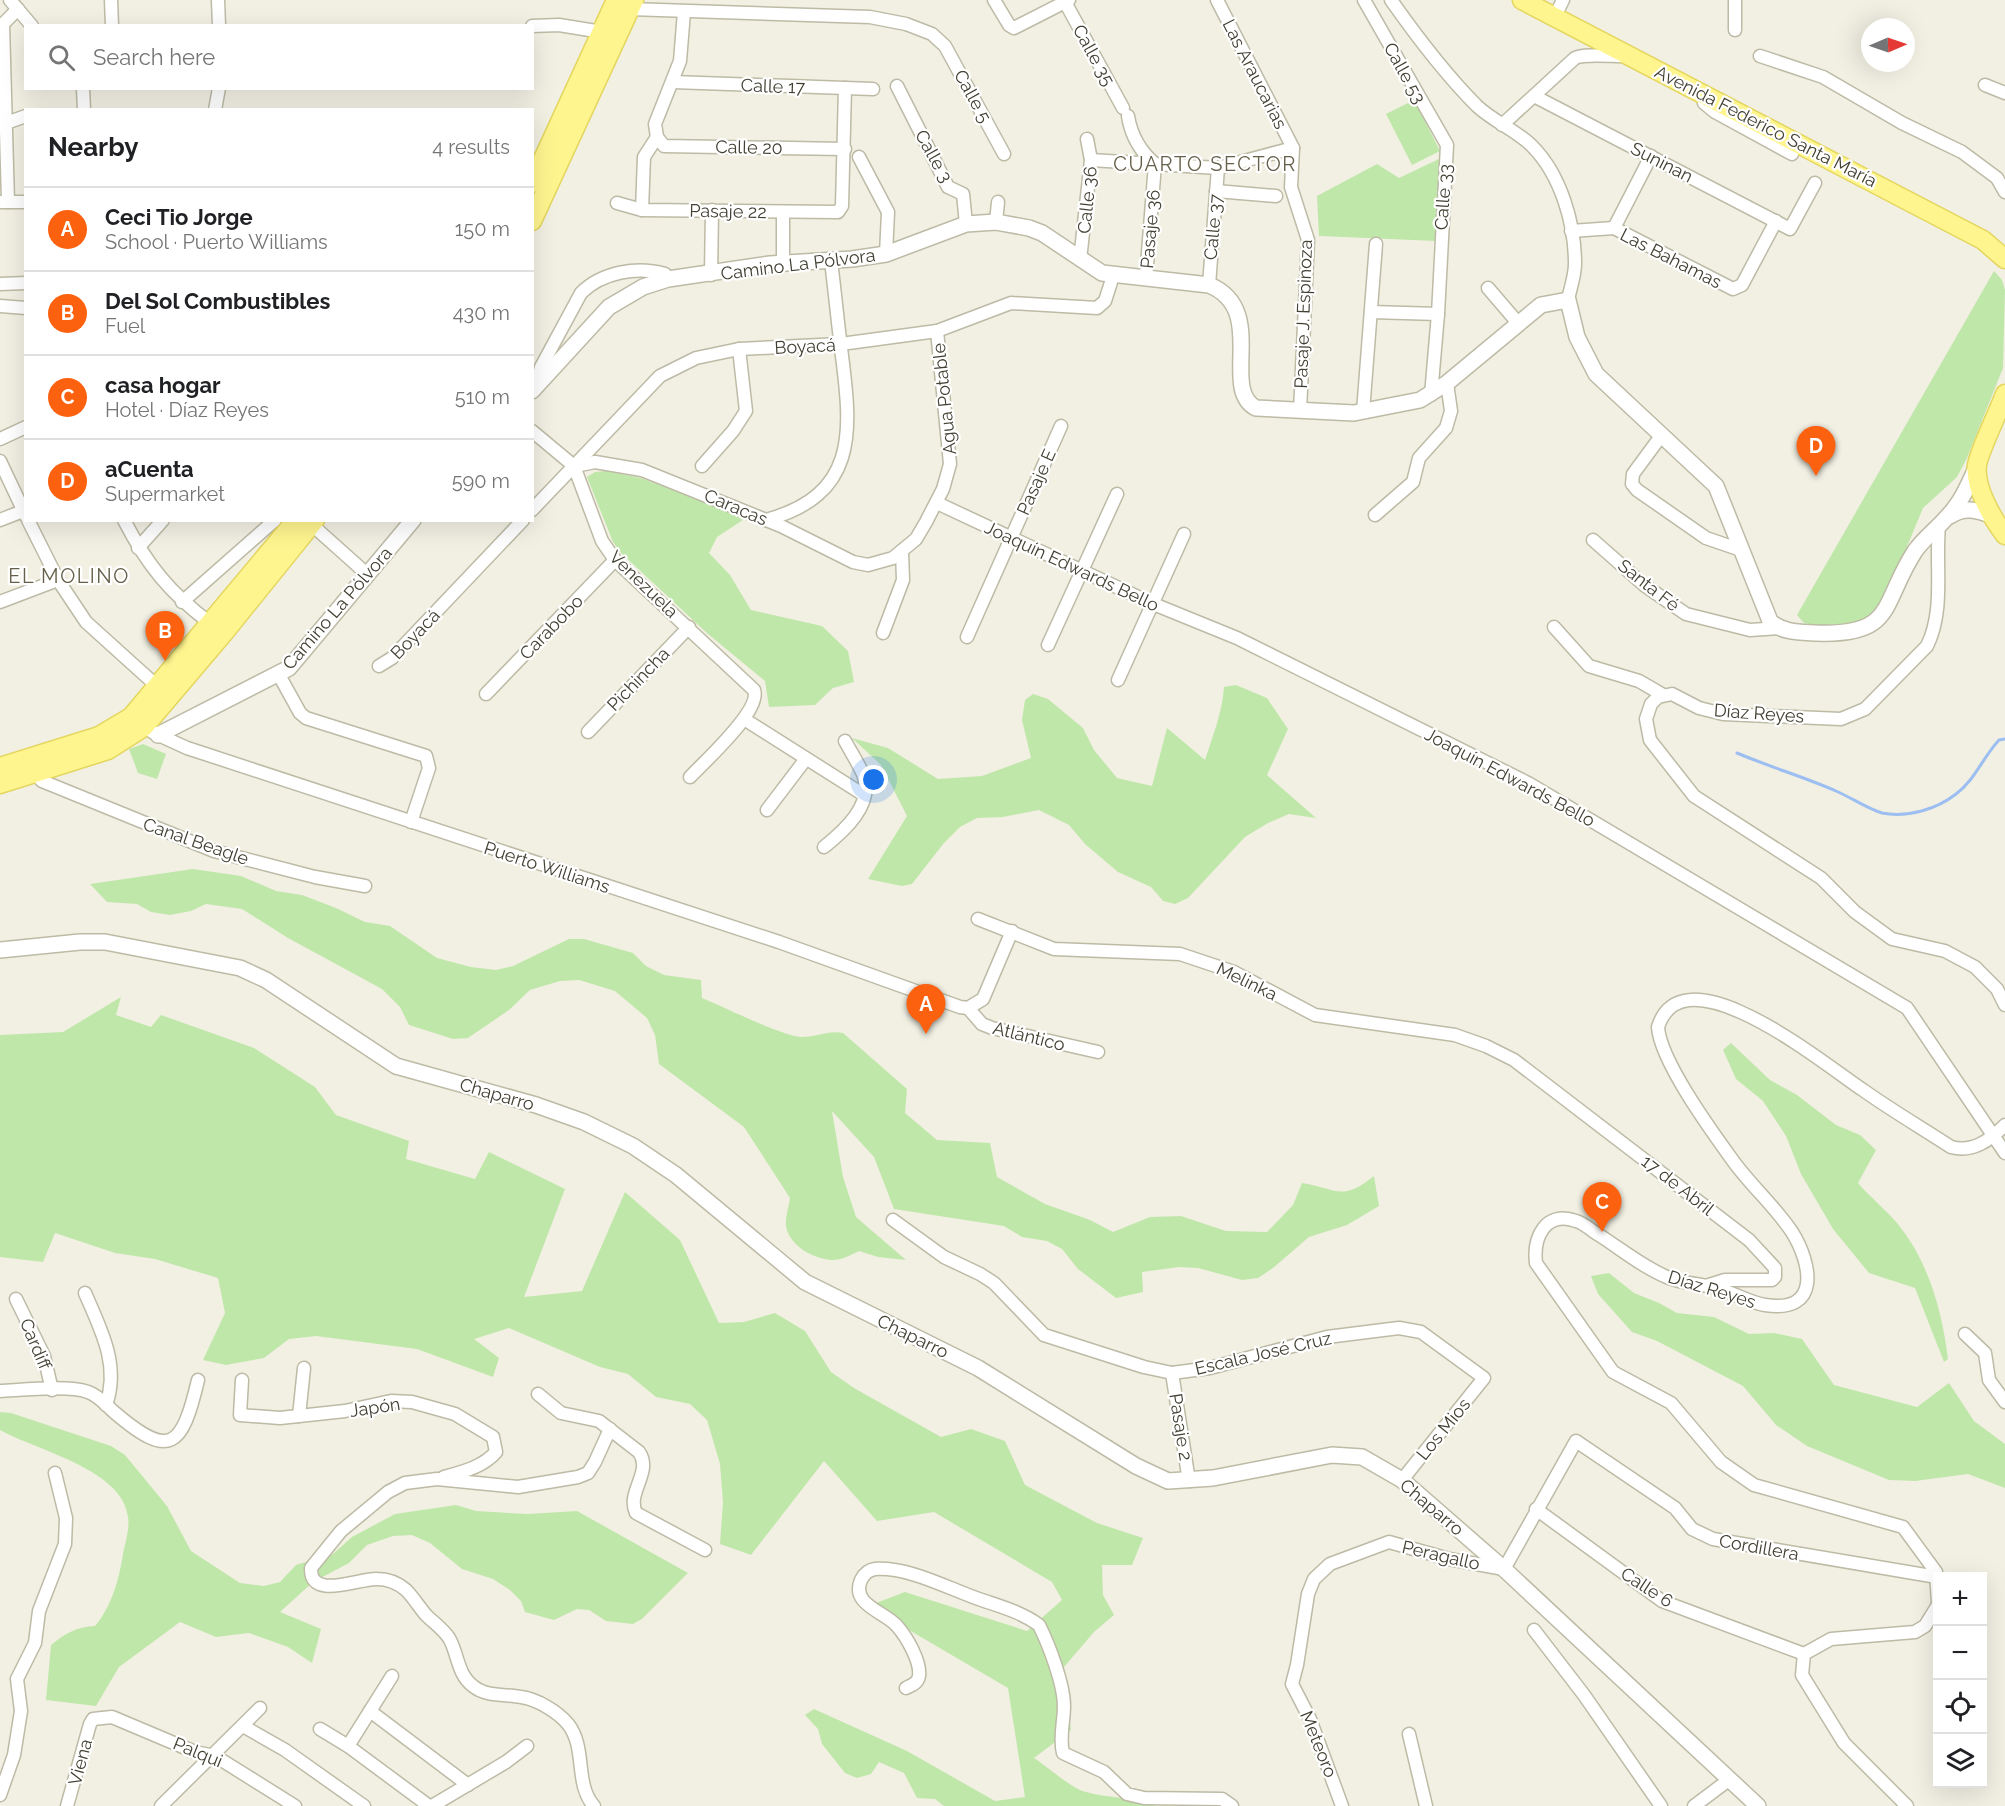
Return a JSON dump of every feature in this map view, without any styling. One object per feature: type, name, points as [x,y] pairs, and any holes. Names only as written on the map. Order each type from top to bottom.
[{"type":"main road","name":"Avenida Federico Santa María","points":[[1522,0],[1559,8],[1630,56],[1983,240],[2005,260]]},
{"type":"main road","points":[[534,179],[602,32],[624,2]]},
{"type":"main road","points":[[534,216],[624,2]]},
{"type":"main road","points":[[2005,394],[1999,421],[1977,466],[1981,489],[1993,516],[2005,535]]},
{"type":"main road","points":[[144,726],[158,687],[210,623],[307,522]]},
{"type":"main road","points":[[0,784],[108,750],[144,726],[223,634],[307,522]]},
{"type":"main road","points":[[0,767],[99,736],[144,726]]},
{"type":"street","points":[[111,0],[112,24]]},
{"type":"street","points":[[218,0],[219,24]]},
{"type":"street","points":[[994,0],[1009,25],[1014,28],[1067,1]]},
{"type":"street","name":"Las Araucarias","points":[[1217,0],[1293,148]]},
{"type":"street","name":"Calle 53","points":[[1364,0],[1447,145]]},
{"type":"street","points":[[1391,0],[1460,88],[1488,116],[1532,146],[1548,167],[1564,199],[1571,231],[1575,266],[1568,300],[1577,338],[1596,374],[1716,486],[1770,621],[1780,628],[1828,633],[1861,630],[1870,626],[1889,605],[1916,549],[1943,522],[1959,510],[1993,516]]},
{"type":"street","points":[[1735,0],[1736,30]]},
{"type":"street","name":"Calle 35","points":[[1067,1],[1126,112]]},
{"type":"street","points":[[624,2],[684,12],[680,61],[674,82],[655,124],[657,138],[644,157],[642,210]]},
{"type":"street","points":[[24,201],[4,202],[3,24],[14,4],[30,24]]},
{"type":"street","name":"Calle 5","points":[[684,12],[870,16],[906,24],[939,40],[945,46],[1004,154]]},
{"type":"street","points":[[534,26],[559,25],[602,32]]},
{"type":"street","points":[[1502,125],[1558,71],[1582,54],[1606,58],[1630,56]]},
{"type":"street","points":[[1760,56],[1822,77],[1902,123],[1962,152],[1997,178],[2005,192]]},
{"type":"street","name":"Calle 17","points":[[674,82],[873,89]]},
{"type":"street","points":[[1985,85],[2005,93]]},
{"type":"street","name":"Calle 3","points":[[897,86],[948,187],[963,194],[966,224]]},
{"type":"street","points":[[845,88],[845,148]]},
{"type":"street","points":[[83,90],[84,108]]},
{"type":"street","points":[[215,108],[219,90]]},
{"type":"street","points":[[1706,95],[1704,103],[1715,112],[1792,154]]},
{"type":"street","name":"Suninan","points":[[1534,96],[1790,229],[1815,183]]},
{"type":"street","name":"Pasaje 36","points":[[1126,112],[1130,126],[1144,154],[1155,164],[1146,278]]},
{"type":"street","points":[[4,126],[24,117]]},
{"type":"street","name":"Calle 20","points":[[657,138],[664,146],[845,148]]},
{"type":"street","name":"Calle 36","points":[[1080,260],[1091,160],[1087,139]]},
{"type":"street","name":"Calle 33","points":[[1431,395],[1438,314],[1447,145]]},
{"type":"street","name":"Pasaje 22","points":[[617,203],[642,210],[840,211],[845,148]]},
{"type":"street","points":[[1091,160],[1218,168],[1293,148]]},
{"type":"street","name":"Pasaje J. Espinoza","points":[[1293,148],[1292,187],[1308,240],[1300,411]]},
{"type":"street","points":[[1614,228],[1651,156]]},
{"type":"street","points":[[859,157],[888,212],[886,254]]},
{"type":"street","name":"Calle 37","points":[[1209,285],[1218,168]]},
{"type":"street","points":[[1216,191],[1276,196]]},
{"type":"street","points":[[996,222],[998,202]]},
{"type":"street","points":[[711,275],[712,210]]},
{"type":"street","points":[[783,212],[783,263]]},
{"type":"street","name":"Las Bahamas","points":[[1571,231],[1614,228],[1733,289],[1742,285],[1776,221]]},
{"type":"street","name":"Camino La Pólvora","points":[[534,389],[609,307],[634,291],[668,279],[711,275],[783,263],[831,261],[886,254],[966,224],[996,222],[1029,228],[1042,233],[1093,270],[1113,276],[1209,285]]},
{"type":"street","points":[[1364,412],[1376,244]]},
{"type":"street","points":[[766,520],[798,509],[823,487],[840,465],[849,435],[850,412],[831,261]]},
{"type":"street","name":"Camino La Pólvora","points":[[534,389],[541,367],[581,293],[589,285],[605,277],[630,271],[657,272],[665,274],[668,279]]},
{"type":"street","name":"Boyacá","points":[[534,508],[660,376],[696,358],[739,349],[841,344],[937,331],[1011,303],[1097,308],[1105,301],[1113,276]]},
{"type":"street","points":[[0,284],[24,284]]},
{"type":"street","points":[[1209,285],[1225,294],[1237,313],[1242,390],[1249,405],[1256,408],[1300,411],[1364,412],[1431,395],[1541,304],[1568,300]]},
{"type":"street","points":[[1488,288],[1518,323]]},
{"type":"street","points":[[0,306],[24,308]]},
{"type":"street","points":[[1371,312],[1438,314]]},
{"type":"street","name":"Agua Potable","points":[[898,555],[916,539],[937,503],[947,477],[950,451],[937,331]]},
{"type":"street","points":[[702,466],[738,425],[746,411],[739,349]]},
{"type":"street","points":[[1376,515],[1413,482],[1419,458],[1446,428],[1451,411],[1447,383]]},
{"type":"street","name":"Pasaje E","points":[[967,637],[1061,426]]},
{"type":"street","points":[[0,439],[24,428]]},
{"type":"street","name":"Venezuela","points":[[534,433],[574,466],[602,541],[615,560],[750,686],[756,695],[753,706],[744,719]]},
{"type":"street","points":[[1661,436],[1633,474],[1632,484],[1637,490],[1706,538],[1741,550]]},
{"type":"street","points":[[0,461],[24,514]]},
{"type":"street","name":"Caracas","points":[[574,466],[595,462],[642,470],[766,520],[853,562],[868,564],[898,555]]},
{"type":"street","points":[[1943,522],[1967,488],[1977,466]]},
{"type":"street","points":[[1048,645],[1117,494]]},
{"type":"street","name":"Joaquín Edwards Bello","points":[[937,503],[1151,603],[1237,638],[1528,783],[1907,1008],[1992,1137],[2005,1153]]},
{"type":"street","points":[[0,520],[24,516]]},
{"type":"street","points":[[28,522],[58,580],[95,632],[158,687]]},
{"type":"street","points":[[125,522],[154,572],[182,602],[210,623]]},
{"type":"street","points":[[138,548],[161,522]]},
{"type":"street","points":[[182,602],[273,522]]},
{"type":"street","points":[[307,522],[368,575]]},
{"type":"street","name":"Camino La Pólvora","points":[[144,726],[279,675],[303,654],[411,522]]},
{"type":"street","name":"Boyacá","points":[[379,666],[392,658],[521,522]]},
{"type":"street","name":"Díaz Reyes","points":[[1554,627],[1589,666],[1640,681],[1663,694],[1672,694],[1699,708],[1723,714],[1841,719],[1865,709],[1927,646],[1933,634],[1937,606],[1943,522]]},
{"type":"street","points":[[1118,681],[1151,603],[1184,534]]},
{"type":"street","name":"Santa Fé","points":[[1593,540],[1644,585],[1686,614],[1750,630],[1780,628]]},
{"type":"street","points":[[883,633],[903,579],[898,555]]},
{"type":"street","name":"Carabobo","points":[[486,694],[615,560]]},
{"type":"street","points":[[0,602],[58,580]]},
{"type":"street","name":"Pichincha","points":[[588,732],[689,627]]},
{"type":"street","points":[[279,675],[300,713],[306,718],[426,756],[429,768],[411,822]]},
{"type":"street","points":[[1663,694],[1651,704],[1646,719],[1646,730],[1650,740],[1671,770],[1694,796],[1821,878],[1855,912],[1892,939],[1951,953],[1975,967],[1997,989],[2005,1005]]},
{"type":"street","points":[[690,777],[744,719],[805,760],[864,795]]},
{"type":"street","name":"Puerto Williams","points":[[144,726],[187,748],[779,942],[968,1008]]},
{"type":"street","points":[[824,847],[849,827],[864,795],[863,774],[845,741]]},
{"type":"street","points":[[766,810],[805,760]]},
{"type":"street","name":"Canal Beagle","points":[[35,773],[45,782],[214,851],[315,877],[365,886]]},
{"type":"street","name":"Melinka","points":[[978,919],[1054,949],[1180,954],[1234,972],[1315,1015],[1455,1035],[1514,1060]]},
{"type":"street","points":[[968,1008],[983,999],[1012,931]]},
{"type":"street","name":"Chaparro","points":[[0,950],[80,942],[105,942],[204,960],[255,974],[396,1066],[536,1105],[609,1133],[676,1175],[805,1282],[978,1368],[1156,1476],[1168,1481],[1189,1481],[1332,1455],[1362,1457],[1402,1480],[1504,1569],[1758,1806]]},
{"type":"street","name":"Díaz Reyes","points":[[1936,1572],[1903,1527],[1754,1485],[1721,1462],[1671,1403],[1613,1372],[1536,1263],[1536,1238],[1546,1225],[1555,1220],[1576,1221],[1669,1278],[1709,1285],[1765,1305],[1785,1305],[1795,1302],[1804,1295],[1809,1276],[1803,1255],[1792,1232],[1731,1159],[1666,1054],[1658,1027],[1664,1014],[1674,1004],[1707,1002],[1754,1017],[1951,1147],[1969,1149],[1992,1137],[2005,1125]]},
{"type":"street","name":"Atlántico","points":[[968,1008],[976,1018],[992,1028],[1098,1052]]},
{"type":"street","name":"17 de Abril","points":[[1514,1060],[1749,1240],[1776,1268],[1775,1277],[1772,1280],[1725,1280],[1709,1285]]},
{"type":"street","name":"Escala José Cruz","points":[[893,1220],[944,1257],[994,1283],[1044,1335],[1144,1367],[1173,1373],[1220,1366],[1327,1337],[1399,1328],[1421,1332],[1484,1378]]},
{"type":"street","points":[[85,1293],[110,1359],[113,1380],[106,1406]]},
{"type":"street","name":"Cardiff","points":[[16,1299],[44,1356],[52,1390]]},
{"type":"street","points":[[1965,1334],[1985,1353],[1989,1380],[2005,1402]]},
{"type":"street","points":[[299,1416],[304,1368]]},
{"type":"street","name":"Pasaje 2","points":[[1173,1373],[1189,1481]]},
{"type":"street","name":"Los Mios","points":[[1402,1480],[1484,1378]]},
{"type":"street","points":[[0,1391],[88,1392],[141,1434],[157,1441],[172,1439],[184,1427],[198,1380]]},
{"type":"street","name":"Japón","points":[[242,1380],[240,1415],[299,1416],[345,1411],[392,1401],[412,1402],[455,1414],[493,1437],[496,1452],[491,1457],[470,1470],[437,1479]]},
{"type":"street","points":[[538,1394],[561,1413],[599,1420],[644,1458],[632,1505],[636,1513],[705,1550]]},
{"type":"street","points":[[594,1806],[584,1784],[580,1751],[568,1724],[532,1700],[494,1694],[473,1686],[458,1666],[447,1635],[404,1588],[396,1583],[375,1579],[334,1586],[319,1584],[313,1580],[310,1568],[321,1552],[341,1531],[388,1492],[405,1483],[437,1479],[518,1487],[578,1477],[588,1473],[610,1429]]},
{"type":"street","name":"Cordillera","points":[[1576,1441],[1675,1508],[1692,1529],[1701,1535],[1933,1576]]},
{"type":"street","name":"Peragallo","points":[[1292,1684],[1308,1593],[1314,1579],[1330,1564],[1389,1542],[1449,1559],[1504,1569],[1576,1441]]},
{"type":"street","points":[[0,1795],[14,1755],[21,1711],[17,1679],[35,1643],[39,1611],[65,1544],[66,1518],[55,1473]]},
{"type":"street","name":"Calle 6","points":[[1536,1509],[1662,1601],[1804,1654]]},
{"type":"street","points":[[906,1688],[915,1684],[919,1676],[918,1667],[910,1646],[896,1624],[874,1611],[863,1599],[860,1584],[864,1574],[871,1569],[894,1570],[930,1581],[1011,1610],[1039,1625],[1061,1688],[1064,1706],[1061,1743],[1063,1753],[1073,1760],[1104,1772],[1127,1794],[1155,1799],[1222,1799],[1232,1806]]},
{"type":"street","name":"Díaz Reyes","points":[[1804,1654],[1831,1639],[1915,1632],[1925,1626],[1933,1612]]},
{"type":"street","points":[[1534,1630],[1584,1695],[1661,1806]]},
{"type":"street","points":[[1804,1654],[1802,1675],[1844,1743],[1907,1806]]},
{"type":"street","points":[[348,1746],[392,1676]]},
{"type":"street","name":"Meteoro","points":[[1292,1684],[1310,1719],[1342,1806]]},
{"type":"street","points":[[161,1806],[215,1756],[260,1708]]},
{"type":"street","points":[[370,1711],[468,1785]]},
{"type":"street","name":"Palqui","points":[[93,1719],[112,1718],[195,1752],[215,1756],[295,1806]]},
{"type":"street","name":"Viena","points":[[67,1806],[93,1719]]},
{"type":"street","points":[[243,1726],[285,1750],[364,1806]]},
{"type":"street","points":[[320,1729],[435,1805],[527,1746]]},
{"type":"street","points":[[1409,1734],[1426,1806]]},
{"type":"street","points":[[1694,1806],[1730,1779]]},
{"type":"street","points":[[1890,1789],[1893,1806]]},
{"type":"green space","points":[[1414,100],[1440,151],[1412,165],[1386,114]]},
{"type":"green space","points":[[1439,159],[1436,241],[1319,236],[1317,196],[1377,164],[1399,178]]},
{"type":"green space","points":[[1994,271],[2002,280],[2005,290],[2003,368],[1967,458],[1957,477],[1923,508],[1883,604],[1862,622],[1818,626],[1804,623],[1797,615]]},
{"type":"green space","points":[[606,471],[641,478],[746,518],[717,537],[709,553],[730,575],[751,610],[822,626],[848,651],[854,682],[833,688],[815,705],[769,707],[765,681],[708,634],[621,553],[613,542],[587,477],[595,472]]},
{"type":"green space","points":[[1236,685],[1267,698],[1288,729],[1267,775],[1316,818],[1289,814],[1245,837],[1188,898],[1175,904],[1163,901],[1151,887],[1118,872],[1085,844],[1069,825],[1039,810],[1003,817],[977,818],[960,827],[944,843],[912,884],[902,886],[868,879],[907,816],[881,765],[852,738],[888,748],[938,779],[982,776],[1031,758],[1022,720],[1025,700],[1033,694],[1048,699],[1083,728],[1094,750],[1117,778],[1152,786],[1167,728],[1205,760],[1219,715],[1224,687]]},
{"type":"green space","points":[[143,744],[166,754],[157,779],[138,773],[129,749]]},
{"type":"green space","points":[[193,869],[241,876],[276,891],[302,895],[365,922],[390,926],[437,958],[471,967],[496,970],[513,966],[569,939],[584,939],[633,953],[646,966],[664,975],[701,980],[702,998],[781,1032],[802,1037],[832,1032],[843,1033],[907,1089],[905,1113],[937,1140],[990,1143],[997,1177],[1045,1204],[1090,1220],[1113,1232],[1150,1217],[1181,1216],[1226,1231],[1267,1232],[1293,1205],[1302,1183],[1340,1192],[1354,1189],[1374,1176],[1379,1206],[1347,1225],[1309,1237],[1258,1278],[1242,1280],[1198,1268],[1179,1267],[1142,1272],[1143,1292],[1116,1298],[1078,1269],[1062,1249],[1047,1241],[1022,1237],[1004,1226],[894,1209],[874,1157],[832,1111],[843,1177],[856,1217],[906,1260],[878,1257],[859,1251],[836,1260],[825,1259],[803,1250],[792,1240],[786,1226],[790,1198],[744,1127],[659,1064],[655,1035],[647,1018],[615,991],[579,980],[560,981],[530,990],[509,1010],[468,1038],[453,1039],[409,1025],[400,1007],[382,989],[288,938],[242,909],[206,904],[191,911],[170,915],[151,912],[137,904],[107,902],[90,884]]},
{"type":"green space","points":[[121,997],[116,1015],[151,1027],[161,1015],[254,1048],[315,1087],[336,1115],[409,1141],[406,1159],[475,1179],[489,1152],[565,1189],[524,1297],[582,1291],[625,1192],[680,1240],[719,1323],[744,1322],[775,1313],[805,1331],[831,1372],[854,1388],[941,1437],[971,1429],[1005,1441],[1025,1485],[1097,1523],[1143,1538],[1132,1565],[1102,1565],[1103,1595],[1114,1615],[1094,1632],[1064,1667],[1071,1730],[1034,1758],[1080,1790],[1156,1806],[944,1806],[935,1799],[917,1798],[904,1773],[879,1762],[871,1774],[857,1778],[845,1773],[822,1744],[818,1729],[805,1715],[814,1709],[907,1751],[995,1801],[1025,1797],[1008,1688],[868,1606],[905,1592],[1027,1631],[1062,1600],[1052,1582],[934,1512],[877,1521],[824,1461],[751,1555],[720,1544],[723,1502],[720,1464],[707,1420],[690,1404],[656,1397],[628,1374],[600,1367],[509,1328],[474,1339],[499,1358],[493,1377],[417,1349],[316,1336],[289,1339],[264,1358],[226,1365],[203,1360],[225,1313],[218,1278],[155,1259],[115,1253],[55,1233],[43,1262],[0,1257],[0,1035],[63,1032]]},
{"type":"green space","points":[[1731,1043],[1770,1080],[1797,1095],[1836,1125],[1860,1135],[1876,1150],[1858,1183],[1897,1223],[1918,1254],[1938,1305],[1948,1359],[1944,1362],[1915,1288],[1869,1273],[1833,1229],[1801,1174],[1786,1136],[1763,1101],[1736,1079],[1723,1050]]},
{"type":"green space","points":[[1609,1273],[1634,1293],[1677,1313],[1714,1317],[1749,1334],[1774,1333],[1802,1339],[1834,1385],[1917,1407],[1949,1383],[1974,1421],[2005,1444],[2005,1488],[1968,1474],[1915,1481],[1889,1480],[1807,1446],[1776,1425],[1743,1386],[1657,1341],[1632,1332],[1598,1294],[1591,1276]]},
{"type":"green space","points":[[0,1412],[11,1413],[111,1446],[125,1455],[167,1506],[191,1551],[240,1583],[264,1586],[280,1582],[296,1565],[333,1554],[352,1537],[395,1514],[456,1505],[476,1511],[527,1514],[577,1511],[688,1573],[642,1619],[633,1624],[606,1621],[589,1610],[577,1609],[554,1620],[525,1612],[521,1601],[510,1590],[493,1579],[462,1569],[430,1543],[412,1535],[393,1536],[367,1545],[349,1563],[313,1582],[280,1612],[321,1629],[312,1663],[288,1647],[249,1633],[216,1637],[180,1622],[119,1667],[96,1706],[46,1700],[51,1645],[72,1631],[95,1626],[101,1618],[117,1582],[128,1531],[128,1517],[122,1500],[111,1486],[95,1474],[0,1430]]},
{"type":"waterway","points":[[1737,753],[1824,786],[1882,813],[1902,814],[1931,808],[1956,794],[1968,782],[1999,740],[2005,739]]},
{"type":"place","name":"aCuenta","points":[[1816,476]]},
{"type":"place","name":"Del Sol Combustibles","points":[[165,661]]},
{"type":"place","name":"Ceci Tio Jorge","points":[[926,1034]]},
{"type":"place","name":"casa hogar","points":[[1602,1232]]},
{"type":"district","name":"CUARTO SECTOR","points":[[1205,164]]},
{"type":"district","name":"EL MOLINO","points":[[69,576]]}]
